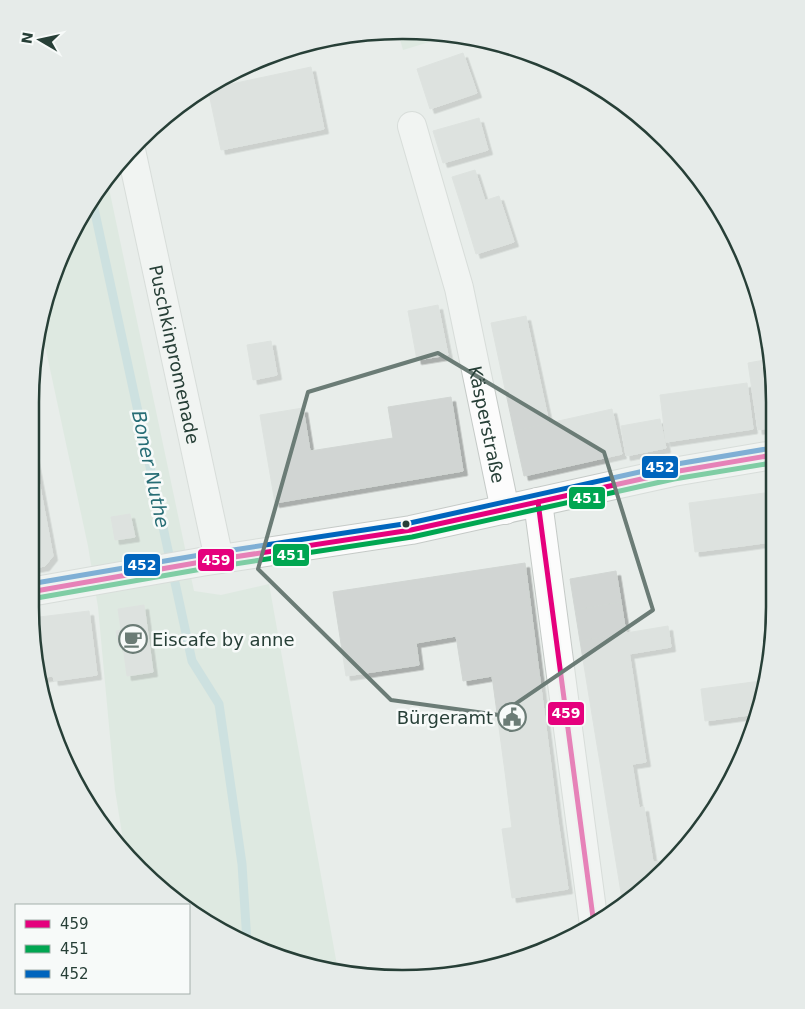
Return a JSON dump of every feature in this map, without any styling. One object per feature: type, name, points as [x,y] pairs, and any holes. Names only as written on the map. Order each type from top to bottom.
[{"type":"street","name":"Käsperstraße","points":[[412,126],[459,288],[505,510]]},
{"type":"street","name":"Puschkinpromenade","points":[[133,159],[210,561]]},
{"type":"street","points":[[39,590],[154,570],[411,530],[672,472],[766,456]]},
{"type":"street","points":[[538,502],[593,917]]},
{"type":"highlighted area","points":[[438,353],[604,452],[653,610],[499,715],[391,700],[258,569],[308,392]]},
{"type":"green space","points":[[400,39],[434,41],[403,50]]},
{"type":"green space","points":[[109,188],[194,591],[221,595],[269,584],[337,964],[308,958],[263,943],[221,922],[200,909],[163,880],[145,864],[123,839],[115,790],[98,607],[88,546],[44,342],[51,308],[66,263],[87,221]]},
{"type":"building","points":[[463,53],[477,93],[430,109],[417,69]]},
{"type":"building","points":[[311,67],[324,129],[221,150],[209,94],[224,86]]},
{"type":"building","points":[[479,118],[488,150],[443,163],[433,131]]},
{"type":"building","points":[[475,170],[485,201],[462,208],[452,177]]},
{"type":"building","points":[[499,196],[514,242],[476,254],[462,208]]},
{"type":"building","points":[[438,305],[448,355],[417,360],[408,311]]},
{"type":"building","points":[[526,316],[549,423],[514,431],[491,323]]},
{"type":"building","points":[[271,341],[277,375],[253,380],[247,345]]},
{"type":"building","points":[[763,360],[766,428],[758,430],[748,363]]},
{"type":"building","points":[[747,383],[753,429],[666,442],[660,395]]},
{"type":"building","points":[[451,397],[463,471],[275,503],[260,415],[303,408],[310,451],[393,438],[388,407]]},
{"type":"building","points":[[612,409],[622,454],[524,476],[514,431]]},
{"type":"building","points":[[660,419],[666,448],[626,456],[621,426]]},
{"type":"building","points":[[39,481],[53,556],[45,566],[39,567]]},
{"type":"building","points":[[766,493],[766,543],[742,546],[735,497]]},
{"type":"building","points":[[735,497],[742,546],[695,552],[689,503]]},
{"type":"building","points":[[130,514],[135,537],[115,540],[111,517]]},
{"type":"building","points":[[525,563],[551,766],[505,772],[492,676],[463,681],[456,636],[416,643],[419,665],[346,676],[333,592]]},
{"type":"building","points":[[616,571],[621,602],[575,610],[570,579]]},
{"type":"building","points":[[621,602],[626,633],[580,641],[575,610]]},
{"type":"building","name":"Eiscafe by anne","points":[[144,605],[153,672],[127,676],[123,646],[119,647],[116,631],[121,630],[118,609]]},
{"type":"building","points":[[89,611],[97,675],[54,681],[53,676],[46,677],[39,617]]},
{"type":"building","points":[[668,626],[671,647],[629,654],[626,633]]},
{"type":"building","points":[[626,633],[633,677],[587,684],[580,641]]},
{"type":"building","points":[[633,677],[641,731],[596,739],[587,684]]},
{"type":"building","points":[[758,681],[750,715],[705,721],[701,689]]},
{"type":"building","points":[[641,731],[646,762],[601,769],[596,739]]},
{"type":"building","points":[[632,764],[639,807],[608,813],[601,769]]},
{"type":"building","points":[[551,766],[558,821],[512,828],[505,772]]},
{"type":"building","points":[[644,807],[653,862],[617,868],[608,813]]},
{"type":"building","points":[[558,821],[568,889],[512,898],[502,829]]},
{"type":"building","points":[[661,861],[660,864],[622,897],[617,868]]},
{"type":"waterway","name":"Boner Nuthe","points":[[94,209],[192,661],[219,704],[242,864],[247,935]]},
{"type":"transit line","name":"452","points":[[39,582],[200,555],[410,523],[671,465],[766,449]]},
{"type":"transit line","name":"459","points":[[39,590],[201,562],[411,530],[673,472],[766,456]]},
{"type":"transit line","name":"451","points":[[39,598],[202,569],[412,537],[674,479],[766,464]]},
{"type":"transit line","name":"459","points":[[538,502],[593,917]]},
{"type":"place","name":"Eiscafe by anne","points":[[133,639]]},
{"type":"place","name":"Bürgeramt","points":[[512,717]]}]
